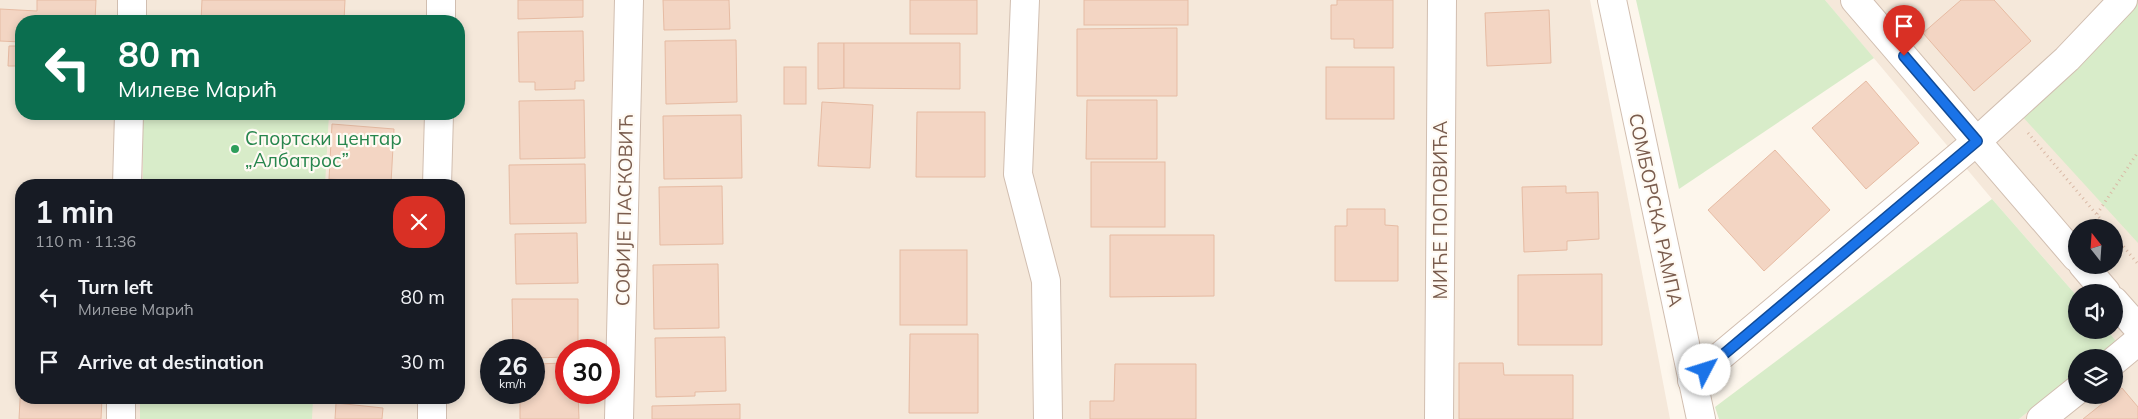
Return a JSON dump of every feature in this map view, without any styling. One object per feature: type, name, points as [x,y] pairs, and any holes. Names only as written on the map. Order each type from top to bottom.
[{"type":"street","points":[[132,0],[132,15]]},
{"type":"street","points":[[441,0],[441,15]]},
{"type":"street","name":"СОФИЈЕ ПАСКОВИЋ","points":[[619,419],[629,0]]},
{"type":"street","points":[[1025,0],[1018,174],[1046,281],[1048,419]]},
{"type":"street","name":"МИЋЕ ПОПОВИЋА","points":[[1439,419],[1442,0]]},
{"type":"street","name":"СОМБОРСКА РАМПА","points":[[1612,0],[1701,419]]},
{"type":"street","points":[[1855,0],[2068,248]]},
{"type":"street","points":[[1692,380],[1977,141],[2068,58],[2123,0]]},
{"type":"street","points":[[127,179],[129,120]]},
{"type":"street","points":[[437,179],[439,120]]},
{"type":"street","points":[[2091,274],[2099,284]]},
{"type":"street","points":[[2123,312],[2138,329],[2123,349]]},
{"type":"street","points":[[2041,419],[2068,397]]},
{"type":"street","points":[[121,404],[121,419]]},
{"type":"street","points":[[432,404],[432,419]]},
{"type":"path","points":[[2009,112],[2101,219]]},
{"type":"path","points":[[2097,214],[2138,152]]},
{"type":"path","points":[[2123,246],[2138,264]]},
{"type":"shaded area","points":[[0,0],[1590,0],[1670,419],[0,419]]},
{"type":"shaded area","points":[[1825,0],[2138,0],[2138,419],[2019,419],[2068,379],[2068,404],[2123,404],[2123,349],[2106,349],[2116,341],[2114,339],[2123,339],[2123,284],[2068,284],[2068,286],[1992,199]]},
{"type":"green space","points":[[1636,0],[1825,0],[1874,58],[1679,189]]},
{"type":"green space","points":[[2138,0],[2138,243],[2123,227],[2123,219],[2116,219],[2021,115],[2086,55]]},
{"type":"green space","name":"Спортски центар „Албатрос”","points":[[143,120],[329,120],[325,179],[143,179]]},
{"type":"green space","points":[[1992,199],[2068,286],[2068,339],[2114,339],[2116,341],[2106,349],[2068,349],[2068,379],[2019,419],[1719,419],[1715,407]]},
{"type":"green space","points":[[140,404],[313,404],[312,419],[140,419]]},
{"type":"building","points":[[37,0],[96,0],[95,15],[15,15],[15,42],[0,41],[0,9],[37,11]]},
{"type":"building","points":[[202,0],[345,0],[344,15],[201,15]]},
{"type":"building","points":[[518,0],[583,0],[583,17],[518,19]]},
{"type":"building","points":[[663,0],[729,0],[730,29],[664,30]]},
{"type":"building","points":[[910,0],[977,0],[977,34],[910,34]]},
{"type":"building","points":[[1084,0],[1188,0],[1188,25],[1084,25]]},
{"type":"building","points":[[1337,0],[1393,0],[1393,48],[1354,48],[1354,39],[1331,39],[1331,5],[1337,5]]},
{"type":"building","points":[[1961,0],[1994,0],[2031,41],[1974,91],[1923,33]]},
{"type":"building","points":[[1549,10],[1551,63],[1487,66],[1485,13]]},
{"type":"building","points":[[1177,28],[1177,96],[1077,96],[1077,29]]},
{"type":"building","points":[[583,31],[584,81],[575,81],[575,89],[535,90],[535,82],[519,82],[518,32]]},
{"type":"building","points":[[736,40],[737,102],[666,104],[665,41]]},
{"type":"building","points":[[818,43],[844,43],[844,88],[818,89]]},
{"type":"building","points":[[844,43],[960,43],[960,89],[844,88]]},
{"type":"building","points":[[9,46],[15,46],[15,66],[8,66]]},
{"type":"building","points":[[784,67],[806,67],[806,104],[784,104]]},
{"type":"building","points":[[1326,67],[1394,67],[1394,119],[1326,119]]},
{"type":"building","points":[[1866,81],[1919,143],[1866,189],[1812,128]]},
{"type":"building","points":[[584,100],[585,158],[520,159],[519,101]]},
{"type":"building","points":[[1087,100],[1157,100],[1157,159],[1086,159]]},
{"type":"building","points":[[822,102],[873,105],[870,168],[818,166]]},
{"type":"building","points":[[917,112],[985,112],[985,177],[916,177]]},
{"type":"building","points":[[741,115],[742,178],[664,179],[663,116]]},
{"type":"building","points":[[332,124],[394,129],[391,179],[329,179]]},
{"type":"building","points":[[1775,150],[1830,210],[1764,271],[1708,210]]},
{"type":"building","points":[[1091,162],[1165,162],[1165,227],[1091,227]]},
{"type":"building","points":[[585,164],[586,223],[510,224],[509,165]]},
{"type":"building","points":[[722,186],[723,244],[660,245],[659,187]]},
{"type":"building","points":[[1566,186],[1566,193],[1598,192],[1599,239],[1567,241],[1567,250],[1524,252],[1522,187]]},
{"type":"building","points":[[1347,209],[1385,209],[1385,225],[1398,226],[1398,281],[1335,281],[1335,226],[1347,226]]},
{"type":"building","points":[[577,233],[578,283],[516,284],[515,234]]},
{"type":"building","points":[[1110,235],[1214,235],[1214,296],[1110,297]]},
{"type":"building","points":[[900,250],[967,250],[967,325],[900,325]]},
{"type":"building","points":[[718,264],[719,328],[654,329],[653,265]]},
{"type":"building","points":[[1602,274],[1602,345],[1518,345],[1518,275]]},
{"type":"building","points":[[512,299],[578,299],[578,339],[555,339],[555,357],[545,358],[545,339],[513,339]]},
{"type":"building","points":[[910,334],[978,334],[978,413],[909,413]]},
{"type":"building","points":[[725,337],[726,391],[695,392],[695,396],[656,397],[655,338]]},
{"type":"building","points":[[555,363],[555,404],[578,404],[579,419],[520,419],[520,404],[545,404],[545,364]]},
{"type":"building","points":[[1459,363],[1503,363],[1504,375],[1573,375],[1573,419],[1459,419]]},
{"type":"building","points":[[1115,364],[1196,364],[1196,419],[1090,419],[1090,401],[1114,401]]},
{"type":"building","points":[[2123,389],[2138,407],[2138,419],[2083,419],[2102,404],[2123,404]]},
{"type":"building","points":[[20,404],[102,404],[101,419],[19,419]]},
{"type":"building","points":[[336,404],[383,408],[382,419],[335,419]]},
{"type":"building","points":[[740,404],[740,419],[652,419],[652,406]]},
{"type":"place","name":"Спортски центар „Албатрос”","points":[[235,149]]},
{"type":"route","points":[[1705,370],[1977,141],[1904,56]]}]
